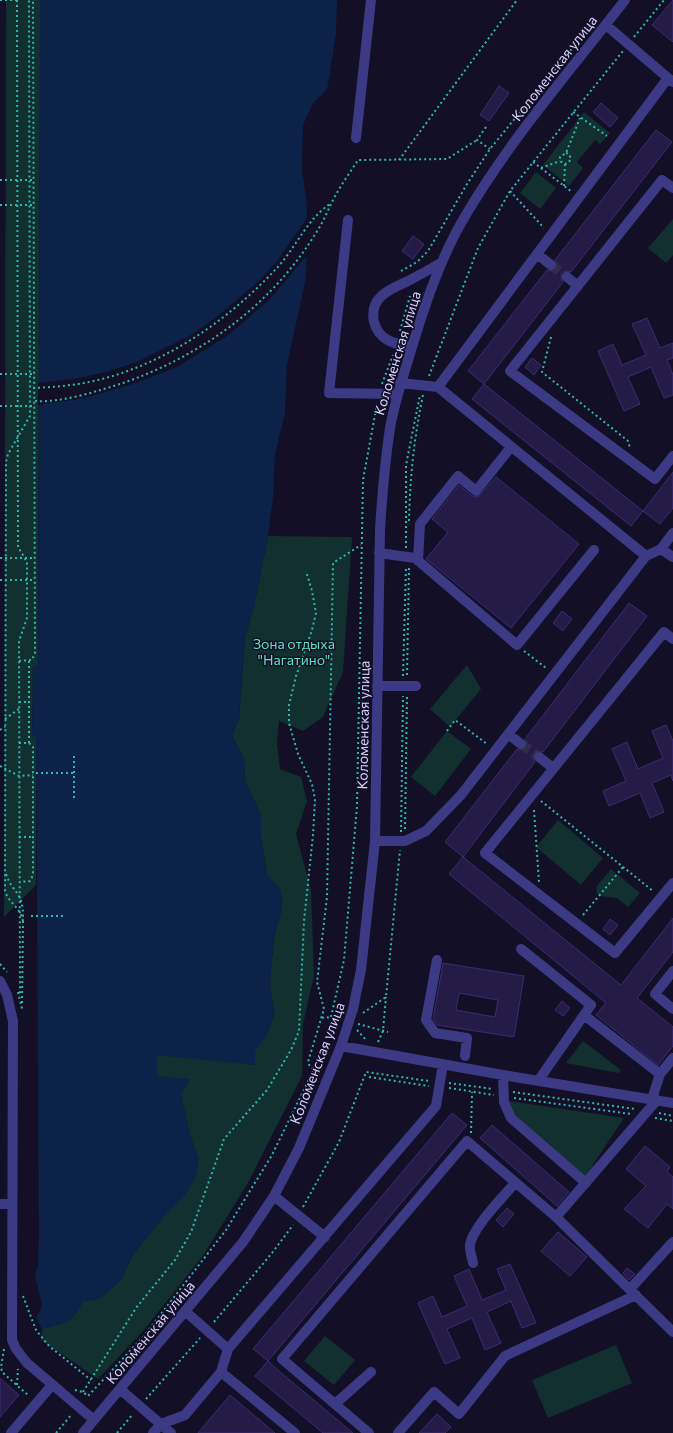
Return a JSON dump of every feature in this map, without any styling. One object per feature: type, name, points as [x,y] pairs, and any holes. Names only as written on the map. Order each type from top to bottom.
[{"type":"street","points":[[356,138],[371,0]]},
{"type":"street","name":"Коломенская улица","points":[[83,1433],[121,1390],[243,1242],[274,1196],[299,1148],[341,1046],[349,1022],[361,970],[375,841],[379,554],[382,482],[390,427],[400,383],[420,317],[441,263],[466,213],[515,140],[625,0]]},
{"type":"street","points":[[438,387],[536,254],[670,80],[606,25]]},
{"type":"street","points":[[673,188],[662,180],[510,371],[655,479],[673,456]]},
{"type":"street","points":[[348,220],[329,393],[398,394]]},
{"type":"street","points":[[536,254],[551,265]]},
{"type":"street","points":[[412,347],[384,338],[376,330],[373,316],[376,302],[383,293],[393,286],[405,282],[441,263]]},
{"type":"street","points":[[567,277],[578,286]]},
{"type":"street","points":[[400,383],[438,387],[646,556]]},
{"type":"street","points":[[411,558],[420,524],[458,476],[476,491],[511,447]]},
{"type":"street","points":[[375,841],[403,841],[426,831],[461,794],[646,556],[661,549],[673,533]]},
{"type":"street","points":[[661,549],[673,557]]},
{"type":"street","points":[[379,554],[411,558],[517,645],[594,550]]},
{"type":"street","points":[[673,639],[664,632],[485,853],[615,953],[673,883]]},
{"type":"street","points":[[378,686],[409,686]]},
{"type":"street","points":[[508,734],[521,744]]},
{"type":"street","points":[[539,757],[553,768]]},
{"type":"street","points":[[520,949],[591,1005],[538,1081]]},
{"type":"street","points":[[437,960],[426,1020],[435,1033],[467,1038],[464,1056]]},
{"type":"street","points":[[673,971],[655,994],[673,1009]]},
{"type":"street","points":[[0,980],[7,995],[13,1021],[12,1340],[20,1356],[94,1420]]},
{"type":"street","points":[[584,1015],[660,1074]]},
{"type":"street","points":[[341,1046],[673,1103]]},
{"type":"street","points":[[556,1217],[643,1116],[654,1100],[660,1074],[673,1058]]},
{"type":"street","points":[[153,1433],[161,1424],[185,1415],[221,1372],[228,1349],[436,1106],[443,1064]]},
{"type":"street","points":[[503,1075],[504,1102],[511,1118],[586,1183]]},
{"type":"street","points":[[370,1433],[282,1359],[467,1141],[556,1217],[673,1332]]},
{"type":"street","points":[[473,1263],[470,1246],[472,1237],[483,1220],[515,1182]]},
{"type":"street","points":[[274,1196],[325,1237]]},
{"type":"street","points":[[0,1204],[12,1204]]},
{"type":"street","points":[[398,1433],[434,1392],[459,1414],[505,1356],[633,1292],[673,1242]]},
{"type":"street","points":[[185,1311],[228,1349]]},
{"type":"street","points":[[221,1372],[296,1433]]},
{"type":"street","points":[[336,1404],[371,1372]]},
{"type":"street","points":[[11,1433],[52,1385]]},
{"type":"street","points":[[121,1390],[171,1433]]},
{"type":"path","points":[[0,0],[17,0],[18,547],[26,558],[27,580],[27,618],[19,635],[20,996]]},
{"type":"path","points":[[23,921],[19,910],[6,893],[5,871],[6,462],[8,454],[30,416],[29,0]]},
{"type":"path","points":[[19,661],[29,661],[34,659],[35,653],[33,0]]},
{"type":"path","points":[[399,160],[517,0]]},
{"type":"path","points":[[411,558],[406,465],[424,385],[478,248],[510,191],[664,0]]},
{"type":"path","points":[[401,271],[417,262],[428,251],[467,184],[490,149],[596,18]]},
{"type":"path","points":[[573,112],[607,136]]},
{"type":"path","points":[[560,161],[561,155],[566,153],[580,118]]},
{"type":"path","points":[[34,401],[92,392],[130,380],[171,364],[214,338],[247,313],[278,283],[314,236],[331,203],[358,160],[447,159],[477,140],[486,127]]},
{"type":"path","points":[[477,140],[490,149]]},
{"type":"path","points":[[564,164],[568,163],[571,159],[569,154],[566,153]]},
{"type":"path","points":[[541,168],[560,161]]},
{"type":"path","points":[[560,161],[564,164]]},
{"type":"path","points":[[533,162],[579,198]]},
{"type":"path","points":[[564,164],[564,186]]},
{"type":"path","points":[[0,180],[34,180]]},
{"type":"path","points":[[510,191],[551,235]]},
{"type":"path","points":[[30,389],[69,386],[102,379],[136,368],[158,358],[208,329],[236,308],[278,268],[311,222],[331,203]]},
{"type":"path","points":[[0,205],[34,205]]},
{"type":"path","points":[[400,331],[410,296]]},
{"type":"path","points":[[552,335],[542,372],[628,441],[633,463]]},
{"type":"path","points":[[321,1018],[330,1017],[344,960],[354,856],[357,806],[363,480],[378,394],[393,355]]},
{"type":"path","points":[[0,374],[34,374]]},
{"type":"path","points":[[377,1051],[382,1031],[403,841],[409,686],[411,468],[414,437],[424,385]]},
{"type":"path","points":[[0,406],[34,406]]},
{"type":"path","points":[[76,1390],[83,1392],[88,1396],[144,1336],[226,1230],[272,1156],[314,1069],[310,1067],[308,1062],[324,1009],[317,982],[327,897],[332,563],[361,545]]},
{"type":"path","points":[[0,558],[35,558]]},
{"type":"path","points":[[83,1392],[136,1308],[175,1260],[191,1232],[224,1139],[267,1090],[291,1050],[299,1031],[304,921],[315,799],[312,784],[298,754],[289,723],[289,705],[296,676],[312,630],[316,613],[306,571]]},
{"type":"path","points":[[0,580],[35,580]]},
{"type":"path","points":[[517,645],[554,674]]},
{"type":"path","points":[[19,882],[28,882],[33,879],[33,747],[29,743],[29,661]]},
{"type":"path","points":[[403,841],[409,686]]},
{"type":"path","points":[[19,702],[29,702]]},
{"type":"path","points":[[5,719],[19,709]]},
{"type":"path","points":[[447,731],[456,720],[496,750]]},
{"type":"path","points":[[0,730],[5,727]]},
{"type":"path","points":[[19,743],[29,743]]},
{"type":"path","points":[[74,756],[74,798]]},
{"type":"path","points":[[0,766],[19,776],[33,775]]},
{"type":"path","points":[[36,773],[74,773]]},
{"type":"path","points":[[532,794],[661,898]]},
{"type":"path","points":[[532,794],[540,895]]},
{"type":"path","points":[[19,837],[33,837]]},
{"type":"path","points":[[577,923],[623,867]]},
{"type":"path","points":[[5,871],[9,881],[20,894],[23,906],[22,1004]]},
{"type":"path","points":[[32,916],[63,916]]},
{"type":"path","points":[[377,1051],[349,1022],[386,997]]},
{"type":"path","points":[[467,1141],[472,1131],[472,1092]]},
{"type":"path","points":[[643,1116],[673,1121]]},
{"type":"path","points":[[22,1291],[36,1330],[49,1346],[91,1380]]},
{"type":"path","points":[[4,1348],[1,1370],[37,1402]]},
{"type":"path","points":[[17,1385],[18,1369]]},
{"type":"path","points":[[56,1433],[72,1414]]},
{"type":"green space","points":[[6,0],[40,0],[40,65],[38,666],[33,666],[32,737],[36,737],[36,885],[4,917]]},
{"type":"green space","points":[[584,112],[610,133],[600,144],[595,140],[577,162],[583,168],[569,186],[543,165]]},
{"type":"green space","points":[[536,172],[556,188],[540,209],[520,193]]},
{"type":"green space","points":[[673,219],[673,255],[666,263],[648,248]]},
{"type":"green space","name":"Зона отдыха \"Нагатино\"","points":[[268,536],[352,537],[343,672],[323,717],[303,731],[279,721],[277,743],[280,769],[301,777],[307,801],[296,834],[311,890],[314,976],[303,1024],[302,1076],[249,1181],[203,1256],[143,1331],[98,1379],[41,1340],[42,1329],[71,1319],[83,1301],[99,1299],[121,1280],[132,1256],[164,1216],[185,1195],[199,1160],[190,1136],[181,1095],[157,1076],[157,1054],[255,1065],[255,1050],[267,1035],[274,1014],[270,985],[275,932],[282,908],[281,891],[267,875],[261,837],[261,816],[245,781],[244,758],[232,736],[239,718],[245,637],[254,606]]},
{"type":"green space","points":[[467,665],[481,689],[450,727],[430,709]]},
{"type":"green space","points":[[447,731],[471,749],[435,796],[411,777]]},
{"type":"green space","points":[[558,820],[603,858],[581,885],[536,847]]},
{"type":"green space","points":[[611,869],[640,893],[628,907],[617,898],[599,896],[596,891],[597,886]]},
{"type":"green space","points":[[583,1041],[621,1070],[618,1073],[566,1063]]},
{"type":"green space","points":[[509,1101],[624,1118],[585,1177],[515,1115]]},
{"type":"green space","points":[[325,1336],[355,1360],[334,1385],[304,1361]]},
{"type":"green space","points":[[616,1345],[632,1383],[548,1418],[532,1380]]},
{"type":"water","points":[[40,0],[337,0],[336,34],[327,90],[313,103],[303,125],[302,169],[307,206],[306,278],[287,365],[285,413],[275,454],[273,498],[268,536],[254,606],[245,637],[239,718],[232,736],[244,758],[245,781],[261,816],[261,837],[267,875],[281,891],[282,908],[275,932],[270,985],[274,1014],[267,1035],[255,1050],[255,1065],[157,1055],[157,1076],[190,1079],[181,1095],[190,1136],[199,1160],[196,1177],[185,1195],[164,1216],[132,1256],[121,1280],[99,1299],[83,1301],[71,1319],[42,1329],[36,1318],[42,1306],[35,1275],[38,1266],[39,1235],[36,737],[32,737],[33,666],[38,665]]},
{"type":"pier","points":[[309,215],[309,253],[269,300],[227,336],[177,367],[136,383],[85,398],[38,405],[38,383],[74,379],[106,372],[137,362],[191,335],[214,319],[258,282],[278,260]]},
{"type":"building","points":[[673,0],[673,42],[652,25]]},
{"type":"building","points":[[499,86],[509,93],[489,121],[480,115]]},
{"type":"building","points":[[601,103],[618,118],[610,127],[593,112]]},
{"type":"building","points":[[656,130],[672,142],[571,272],[565,271],[562,273],[561,279],[563,282],[484,384],[468,371],[547,270],[553,271],[556,269],[557,263],[555,260]]},
{"type":"building","points":[[413,236],[424,244],[413,259],[402,251]]},
{"type":"building","points":[[647,318],[660,348],[673,343],[673,358],[667,360],[673,375],[673,395],[664,398],[651,367],[628,377],[640,404],[624,411],[598,351],[613,344],[622,365],[646,355],[632,324]]},
{"type":"building","points":[[532,358],[541,365],[534,375],[525,367]]},
{"type":"building","points":[[484,384],[643,511],[631,526],[472,399]]},
{"type":"building","points":[[673,472],[673,508],[660,524],[643,511]]},
{"type":"building","points":[[496,477],[579,544],[511,628],[426,559],[448,532],[432,519],[459,485],[472,496],[478,497]]},
{"type":"building","points":[[629,603],[647,616],[543,752],[537,751],[534,753],[533,759],[535,762],[463,857],[445,842],[517,749],[523,750],[526,748],[527,742],[525,739]]},
{"type":"building","points":[[562,611],[572,619],[563,631],[553,623]]},
{"type":"building","points":[[666,725],[673,741],[673,781],[671,775],[652,783],[664,812],[650,818],[640,793],[609,806],[603,791],[626,781],[612,749],[627,742],[638,769],[663,758],[652,731]]},
{"type":"building","points":[[463,857],[621,985],[673,918],[673,952],[637,998],[673,1027],[673,1046],[658,1065],[596,1015],[606,1003],[449,874]]},
{"type":"building","points":[[610,919],[618,925],[610,935],[603,929]]},
{"type":"building","points":[[443,963],[524,976],[514,1037],[437,1025],[433,1019]],"holes":[[[459,993],[498,1000],[495,1017],[456,1010]]]},
{"type":"building","points":[[562,1001],[570,1008],[563,1016],[555,1010]]},
{"type":"building","points":[[452,1113],[467,1125],[268,1361],[253,1349]]},
{"type":"building","points":[[492,1125],[569,1192],[557,1206],[480,1138]]},
{"type":"building","points":[[645,1146],[670,1167],[667,1172],[673,1177],[673,1209],[667,1204],[648,1228],[624,1209],[646,1186],[626,1169]]},
{"type":"building","points":[[507,1208],[514,1214],[503,1227],[496,1220]]},
{"type":"building","points":[[558,1232],[587,1257],[570,1276],[541,1251]]},
{"type":"building","points":[[510,1264],[536,1323],[522,1328],[511,1301],[487,1312],[501,1343],[485,1350],[472,1318],[447,1329],[460,1358],[445,1364],[418,1303],[433,1296],[442,1317],[467,1306],[454,1276],[469,1269],[482,1300],[506,1290],[497,1269]]},
{"type":"building","points":[[627,1268],[635,1274],[629,1280],[623,1273]]},
{"type":"building","points":[[268,1361],[353,1433],[323,1433],[255,1376]]},
{"type":"building","points":[[0,1378],[19,1395],[0,1417]]},
{"type":"building","points":[[230,1395],[275,1433],[198,1433]]},
{"type":"building","points":[[437,1414],[451,1427],[445,1433],[419,1433]]},
{"type":"tunnel","points":[[551,265],[567,277]]},
{"type":"tunnel","points":[[521,744],[539,757]]}]
